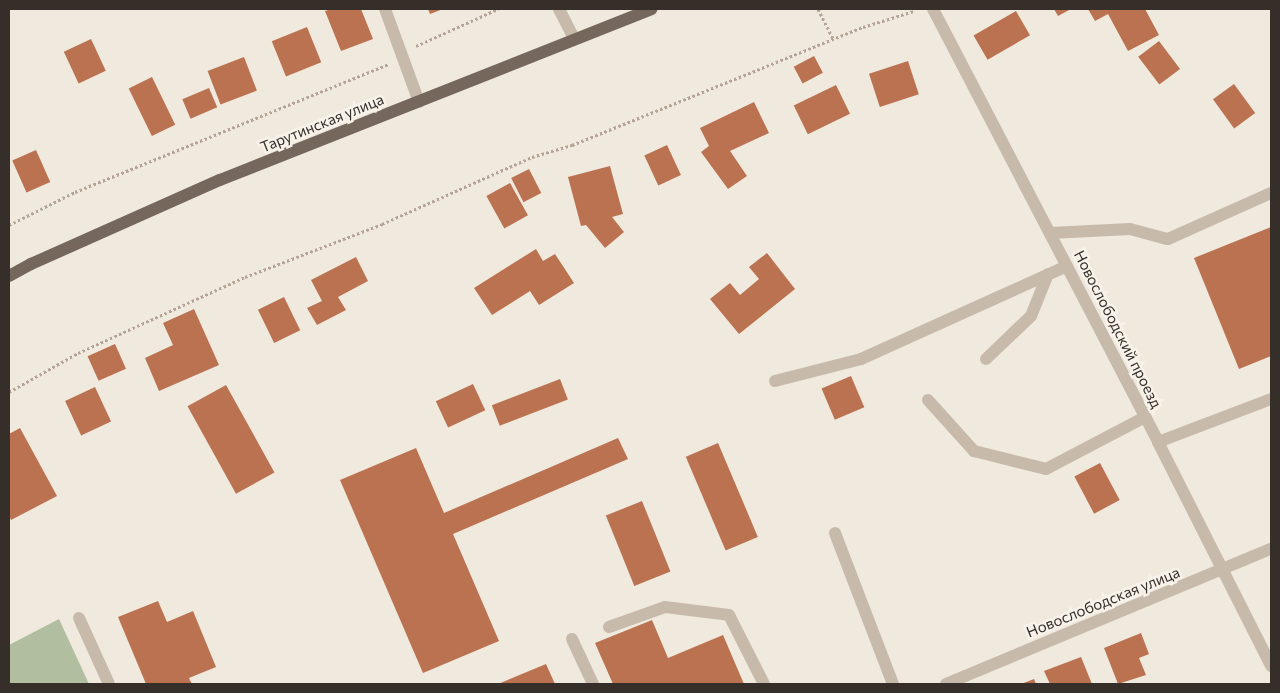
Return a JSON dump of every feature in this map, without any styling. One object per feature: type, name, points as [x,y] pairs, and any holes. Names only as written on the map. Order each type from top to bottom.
[{"type":"main road","name":"Тарутинская улица","points":[[9,276],[31,264],[220,180],[651,9]]},
{"type":"street","points":[[385,9],[419,102]]},
{"type":"street","points":[[560,9],[574,39]]},
{"type":"street","name":"Новослободский проезд","points":[[932,9],[1158,442],[1271,666]]},
{"type":"street","points":[[1050,233],[1130,230],[1168,239],[1271,193]]},
{"type":"street","points":[[775,381],[861,359],[1067,266]]},
{"type":"street","points":[[986,359],[1031,316],[1048,274]]},
{"type":"street","points":[[1158,442],[1271,399]]},
{"type":"street","points":[[928,400],[974,451],[1046,469],[1145,417]]},
{"type":"street","points":[[835,533],[893,684]]},
{"type":"street","name":"Новослободская улица","points":[[946,684],[1271,549]]},
{"type":"street","points":[[609,626],[665,607],[729,615],[764,684]]},
{"type":"street","points":[[79,618],[109,684]]},
{"type":"street","points":[[572,639],[593,684]]},
{"type":"path","points":[[9,225],[75,192],[403,58],[415,46],[498,9]]},
{"type":"path","points":[[818,9],[834,40]]},
{"type":"path","points":[[9,392],[78,353],[245,277],[382,224],[532,157],[581,142],[863,27],[914,11]]},
{"type":"green space","points":[[59,619],[89,684],[9,684],[9,645]]},
{"type":"building","points":[[332,9],[361,9],[373,39],[341,51],[325,11]]},
{"type":"building","points":[[428,9],[443,9],[430,14]]},
{"type":"building","points":[[1054,9],[1071,9],[1058,16]]},
{"type":"building","points":[[1088,9],[1145,9],[1159,35],[1128,51],[1108,14],[1095,21]]},
{"type":"building","points":[[1016,11],[1030,35],[988,60],[974,36]]},
{"type":"building","points":[[307,27],[321,62],[286,76],[272,41]]},
{"type":"building","points":[[91,39],[106,71],[79,83],[64,52]]},
{"type":"building","points":[[1159,41],[1180,69],[1159,85],[1138,57]]},
{"type":"building","points":[[814,56],[823,73],[803,84],[794,67]]},
{"type":"building","points":[[244,57],[257,91],[220,105],[208,71]]},
{"type":"building","points":[[908,61],[919,94],[880,107],[869,74]]},
{"type":"building","points":[[152,77],[175,125],[152,136],[129,88]]},
{"type":"building","points":[[1234,84],[1255,113],[1234,128],[1213,99]]},
{"type":"building","points":[[836,85],[850,114],[808,134],[794,106]]},
{"type":"building","points":[[209,88],[217,107],[191,119],[182,99]]},
{"type":"building","points":[[754,102],[769,133],[730,151],[747,176],[728,189],[701,152],[709,146],[700,128]]},
{"type":"building","points":[[667,145],[681,175],[658,185],[644,156]]},
{"type":"building","points":[[36,150],[50,182],[26,193],[12,161]]},
{"type":"building","points":[[610,166],[623,214],[612,217],[624,232],[605,248],[586,225],[581,226],[568,177]]},
{"type":"building","points":[[529,169],[541,193],[523,202],[511,178]]},
{"type":"building","points":[[510,183],[528,215],[504,228],[486,196]]},
{"type":"building","points":[[1271,227],[1271,356],[1239,369],[1194,258]]},
{"type":"building","points":[[536,249],[543,261],[555,254],[574,283],[539,305],[530,291],[492,315],[474,288]]},
{"type":"building","points":[[767,253],[795,289],[739,334],[710,299],[730,283],[740,295],[759,279],[749,267]]},
{"type":"building","points":[[356,257],[368,281],[338,297],[346,310],[317,325],[307,308],[322,301],[311,280]]},
{"type":"building","points":[[284,297],[300,330],[274,343],[258,310]]},
{"type":"building","points":[[194,309],[219,365],[159,391],[145,358],[173,345],[163,323]]},
{"type":"building","points":[[115,344],[126,369],[99,381],[88,356]]},
{"type":"building","points":[[851,376],[864,407],[835,420],[822,389]]},
{"type":"building","points":[[560,379],[568,400],[500,426],[492,405]]},
{"type":"building","points":[[473,384],[485,410],[448,428],[436,401]]},
{"type":"building","points":[[226,385],[274,472],[236,494],[188,406]]},
{"type":"building","points":[[95,387],[111,421],[81,435],[65,401]]},
{"type":"building","points":[[20,428],[57,496],[11,520],[9,516],[9,434]]},
{"type":"building","points":[[618,438],[628,459],[453,534],[499,641],[423,673],[340,480],[416,448],[444,513]]},
{"type":"building","points":[[718,443],[758,537],[726,551],[686,457]]},
{"type":"building","points":[[1100,463],[1120,500],[1094,514],[1074,477]]},
{"type":"building","points":[[642,501],[670,571],[634,586],[606,516]]},
{"type":"building","points":[[158,601],[167,622],[193,611],[216,667],[189,678],[192,684],[146,684],[118,617]]},
{"type":"building","points":[[652,620],[668,658],[723,635],[744,684],[613,684],[595,643]]},
{"type":"building","points":[[1141,633],[1149,654],[1139,658],[1146,675],[1118,684],[1104,648]]},
{"type":"building","points":[[1081,657],[1092,684],[1050,684],[1044,671]]},
{"type":"building","points":[[546,664],[555,684],[498,684]]},
{"type":"building","points":[[1034,679],[1036,684],[1021,684]]}]
